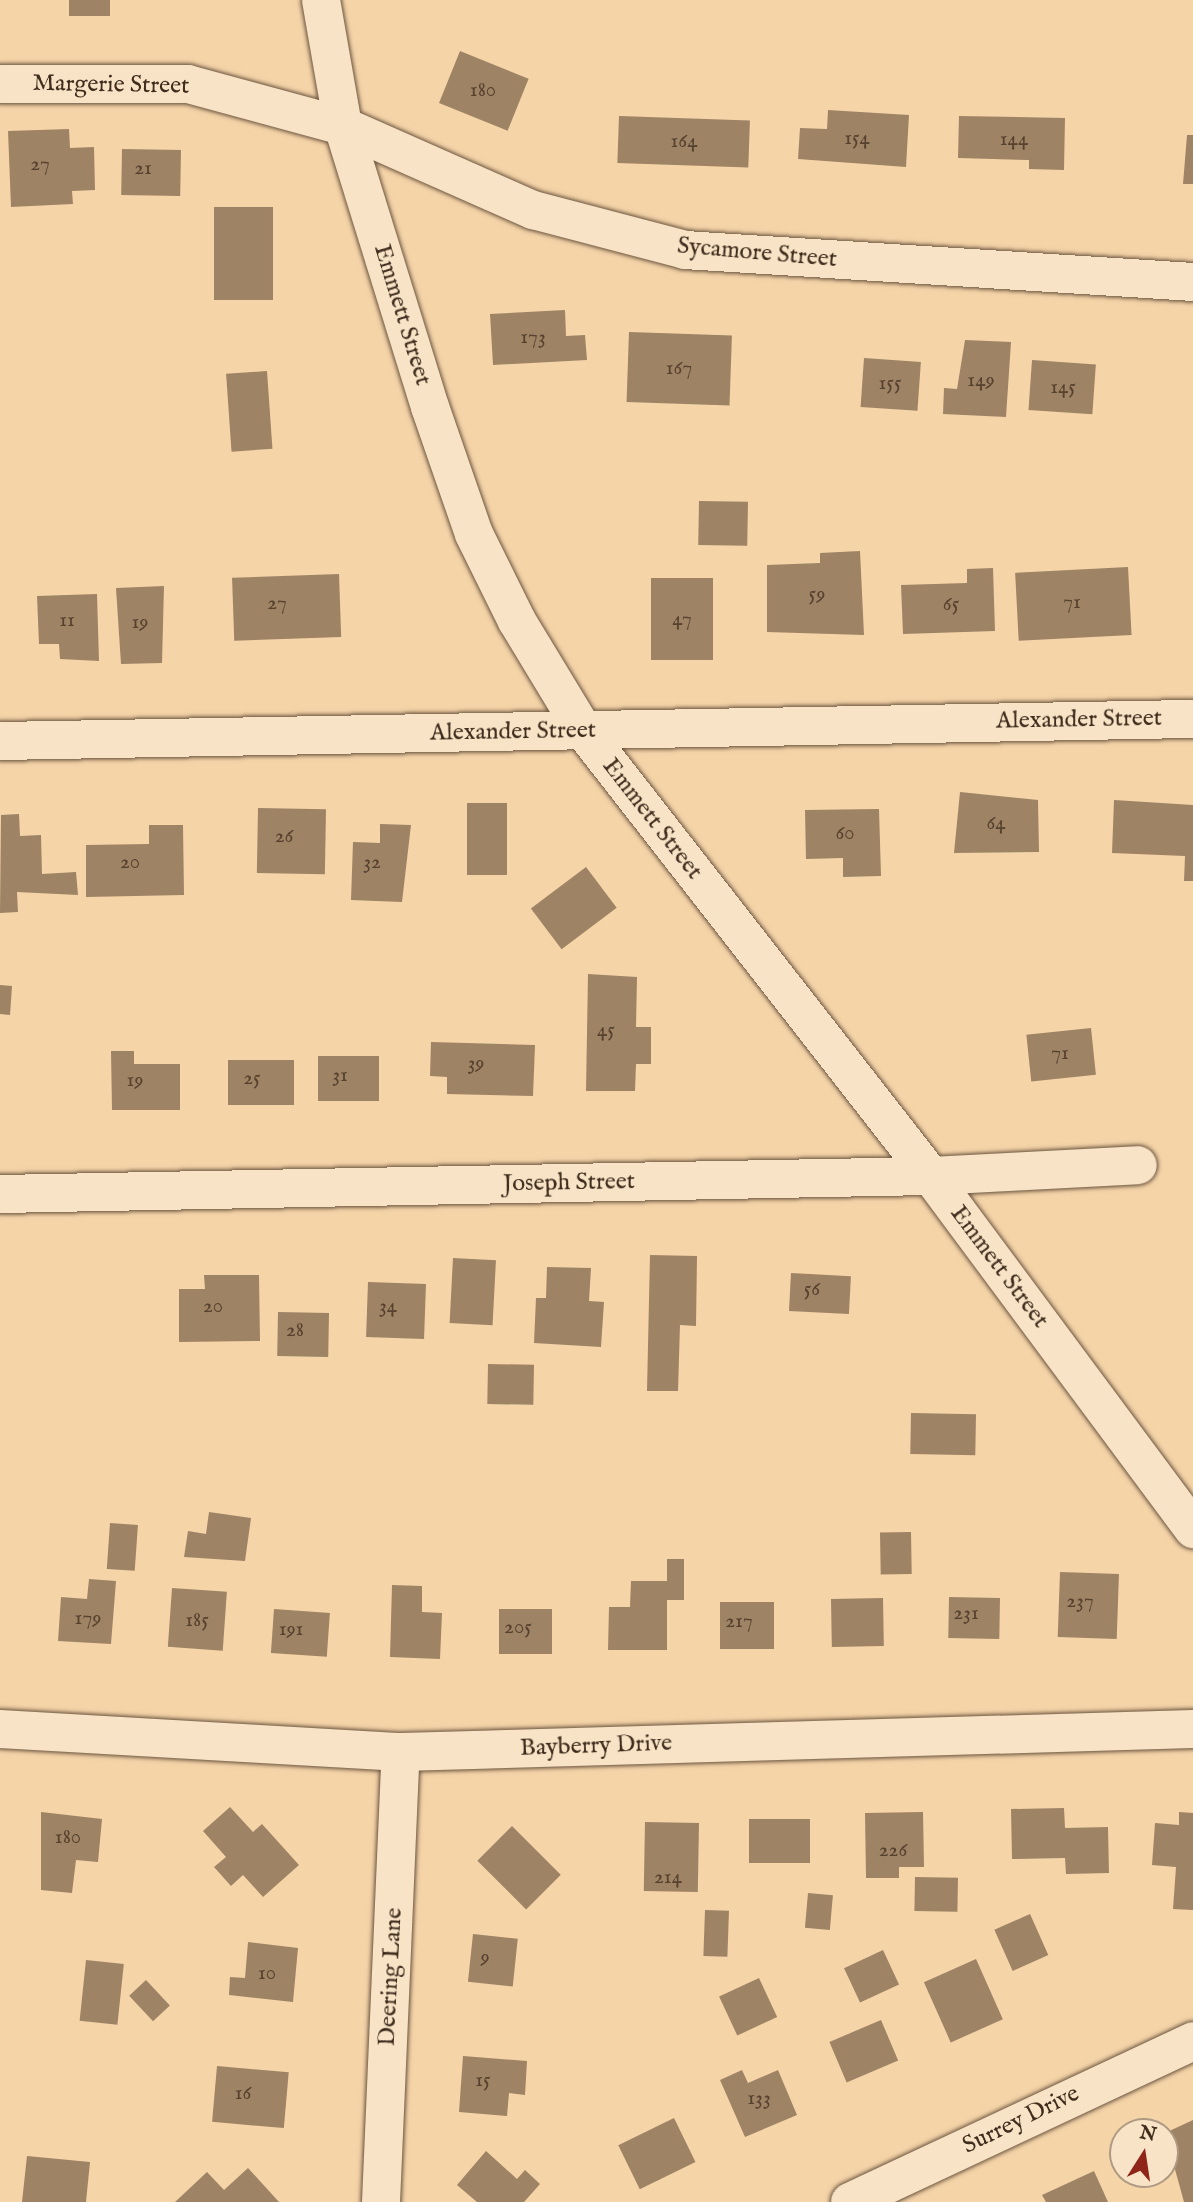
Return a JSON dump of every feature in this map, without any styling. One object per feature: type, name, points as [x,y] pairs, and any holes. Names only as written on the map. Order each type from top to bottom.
[{"type":"street","name":"Emmett Street","points":[[321,0],[343,126],[474,534],[583,730],[931,1176],[1193,1529]]},
{"type":"street","name":"Margerie Street","points":[[0,84],[188,84],[343,126]]},
{"type":"street","name":"Sycamore Street","points":[[343,126],[533,211],[685,250],[1193,282]]},
{"type":"street","name":"Alexander Street","points":[[0,741],[1193,719]]},
{"type":"street","name":"Joseph Street","points":[[0,1194],[931,1176],[1138,1165]]},
{"type":"street","name":"Bayberry Drive","points":[[0,1729],[401,1752],[1193,1729]]},
{"type":"street","name":"Deering Lane","points":[[381,2202],[401,1752]]},
{"type":"street","name":"Surrey Drive","points":[[850,2202],[1193,2041]]},
{"type":"building","points":[[69,0],[110,0],[110,16],[69,16]]},
{"type":"building","points":[[460,51],[529,79],[508,131],[439,103]]},
{"type":"building","points":[[828,110],[909,115],[906,167],[798,159],[800,128],[827,129]]},
{"type":"building","points":[[619,116],[750,121],[748,168],[617,163]]},
{"type":"building","points":[[959,116],[1065,118],[1064,170],[1029,169],[1029,160],[958,158]]},
{"type":"building","points":[[69,129],[70,148],[94,147],[95,190],[72,191],[73,204],[11,207],[8,131]]},
{"type":"building","points":[[1187,135],[1193,135],[1193,184],[1183,184]]},
{"type":"building","points":[[122,149],[181,150],[180,196],[121,195]]},
{"type":"building","points":[[214,207],[273,207],[273,300],[214,300]]},
{"type":"building","points":[[565,310],[566,336],[585,335],[587,360],[493,365],[490,314]]},
{"type":"building","points":[[629,332],[732,336],[729,406],[627,402]]},
{"type":"building","points":[[965,340],[1011,342],[1006,417],[943,414],[944,388],[957,389]]},
{"type":"building","points":[[864,358],[921,362],[917,411],[861,407]]},
{"type":"building","points":[[1032,360],[1096,364],[1092,414],[1029,410]]},
{"type":"building","points":[[267,371],[272,449],[232,452],[226,374]]},
{"type":"building","points":[[699,501],[748,502],[747,546],[698,545]]},
{"type":"building","points":[[860,551],[864,635],[767,632],[767,565],[820,563],[820,553]]},
{"type":"building","points":[[1128,567],[1132,635],[1019,641],[1015,573]]},
{"type":"building","points":[[993,568],[995,631],[903,634],[901,585],[967,583],[967,569]]},
{"type":"building","points":[[339,574],[341,637],[234,641],[232,578]]},
{"type":"building","points":[[651,578],[713,578],[713,660],[651,660]]},
{"type":"building","points":[[164,586],[162,663],[121,664],[116,588]]},
{"type":"building","points":[[97,594],[99,661],[60,659],[59,644],[39,644],[37,596]]},
{"type":"building","points":[[960,792],[1038,800],[1039,852],[954,853]]},
{"type":"building","points":[[1114,800],[1193,805],[1193,881],[1184,881],[1185,856],[1112,853]]},
{"type":"building","points":[[467,803],[507,803],[507,875],[467,875]]},
{"type":"building","points":[[258,808],[326,809],[325,874],[257,873]]},
{"type":"building","points":[[879,809],[881,876],[843,877],[843,858],[806,859],[805,810]]},
{"type":"building","points":[[19,814],[20,836],[41,835],[42,874],[76,872],[78,895],[17,892],[18,912],[0,913],[1,815]]},
{"type":"building","points":[[380,824],[411,825],[402,902],[351,900],[353,842],[380,843]]},
{"type":"building","points":[[149,825],[183,825],[184,895],[86,897],[86,845],[149,844]]},
{"type":"building","points":[[586,867],[617,908],[562,949],[531,909]]},
{"type":"building","points":[[588,974],[637,977],[636,1027],[651,1027],[651,1064],[636,1064],[635,1091],[586,1091]]},
{"type":"building","points":[[0,985],[12,986],[10,1015],[0,1014]]},
{"type":"building","points":[[1091,1028],[1096,1075],[1031,1082],[1026,1035]]},
{"type":"building","points":[[431,1042],[535,1045],[533,1096],[447,1094],[447,1077],[430,1076]]},
{"type":"building","points":[[111,1051],[134,1051],[134,1064],[180,1064],[180,1110],[112,1110]]},
{"type":"building","points":[[318,1056],[379,1056],[379,1101],[318,1101]]},
{"type":"building","points":[[228,1060],[294,1060],[294,1105],[228,1105]]},
{"type":"building","points":[[650,1255],[697,1256],[696,1326],[680,1325],[678,1391],[647,1391]]},
{"type":"building","points":[[453,1258],[496,1260],[493,1325],[450,1323]]},
{"type":"building","points":[[547,1267],[591,1268],[589,1301],[604,1302],[601,1347],[534,1343],[536,1298],[546,1298]]},
{"type":"building","points":[[791,1273],[851,1276],[849,1314],[789,1311]]},
{"type":"building","points":[[204,1275],[259,1275],[260,1341],[179,1342],[179,1289],[205,1289]]},
{"type":"building","points":[[368,1282],[426,1284],[424,1339],[366,1337]]},
{"type":"building","points":[[278,1312],[329,1313],[328,1357],[277,1356]]},
{"type":"building","points":[[488,1364],[534,1365],[533,1405],[487,1404]]},
{"type":"building","points":[[911,1413],[976,1414],[975,1455],[910,1454]]},
{"type":"building","points":[[209,1512],[251,1518],[245,1561],[184,1557],[188,1531],[206,1534]]},
{"type":"building","points":[[110,1523],[138,1525],[135,1571],[107,1569]]},
{"type":"building","points":[[911,1532],[912,1574],[881,1575],[880,1533]]},
{"type":"building","points":[[667,1559],[684,1559],[684,1600],[667,1600],[667,1650],[608,1650],[609,1607],[630,1607],[631,1581],[667,1581]]},
{"type":"building","points":[[1060,1572],[1119,1574],[1117,1639],[1058,1637]]},
{"type":"building","points":[[89,1579],[116,1581],[111,1644],[58,1641],[61,1597],[87,1599]]},
{"type":"building","points":[[392,1585],[422,1586],[422,1612],[442,1613],[440,1659],[390,1657]]},
{"type":"building","points":[[172,1588],[227,1592],[223,1651],[168,1647]]},
{"type":"building","points":[[949,1597],[1000,1598],[999,1639],[948,1638]]},
{"type":"building","points":[[883,1598],[884,1646],[832,1647],[831,1599]]},
{"type":"building","points":[[720,1602],[774,1602],[774,1649],[720,1649]]},
{"type":"building","points":[[274,1609],[330,1613],[327,1657],[271,1653]]},
{"type":"building","points":[[499,1609],[552,1609],[552,1654],[499,1654]]},
{"type":"building","points":[[230,1807],[253,1832],[262,1824],[299,1865],[263,1897],[243,1875],[231,1886],[214,1867],[226,1857],[203,1831]]},
{"type":"building","points":[[1064,1808],[1065,1828],[1108,1827],[1109,1873],[1066,1874],[1065,1858],[1012,1859],[1011,1809]]},
{"type":"building","points":[[41,1812],[102,1819],[98,1862],[76,1860],[72,1893],[41,1890]]},
{"type":"building","points":[[923,1812],[924,1867],[899,1867],[899,1878],[866,1878],[865,1813]]},
{"type":"building","points":[[1179,1812],[1193,1813],[1193,1910],[1173,1909],[1176,1867],[1152,1865],[1155,1823],[1179,1825]]},
{"type":"building","points":[[749,1819],[810,1819],[810,1863],[749,1863]]},
{"type":"building","points":[[645,1822],[699,1823],[698,1892],[644,1891]]},
{"type":"building","points":[[512,1826],[561,1875],[526,1909],[477,1861]]},
{"type":"building","points":[[915,1877],[958,1878],[957,1912],[914,1911]]},
{"type":"building","points":[[808,1893],[833,1895],[830,1930],[805,1928]]},
{"type":"building","points":[[705,1910],[729,1911],[727,1957],[703,1956]]},
{"type":"building","points":[[1030,1914],[1048,1955],[1013,1971],[994,1930]]},
{"type":"building","points":[[473,1934],[518,1939],[513,1986],[468,1982]]},
{"type":"building","points":[[248,1942],[298,1948],[293,2002],[229,1995],[230,1977],[245,1978]]},
{"type":"building","points":[[883,1950],[899,1984],[860,2003],[844,1968]]},
{"type":"building","points":[[976,1959],[1003,2019],[951,2042],[924,1982]]},
{"type":"building","points":[[86,1960],[124,1964],[117,2025],[80,2021]]},
{"type":"building","points":[[759,1978],[777,2017],[737,2036],[719,1997]]},
{"type":"building","points":[[146,1980],[170,2006],[153,2021],[129,1996]]},
{"type":"building","points":[[881,2020],[898,2061],[847,2082],[829,2042]]},
{"type":"building","points":[[463,2056],[527,2061],[525,2095],[509,2093],[507,2116],[459,2112]]},
{"type":"building","points":[[217,2066],[289,2072],[284,2128],[212,2122]]},
{"type":"building","points":[[742,2070],[748,2083],[778,2070],[797,2115],[745,2137],[720,2080]]},
{"type":"building","points":[[674,2118],[695,2162],[640,2189],[618,2145]]},
{"type":"building","points":[[1193,2120],[1193,2202],[1184,2202],[1179,2184],[1179,2126]]},
{"type":"building","points":[[486,2151],[517,2179],[525,2170],[540,2184],[524,2202],[477,2202],[457,2185]]},
{"type":"building","points":[[27,2156],[90,2162],[86,2202],[22,2202]]},
{"type":"building","points":[[248,2168],[279,2202],[175,2202],[207,2172],[224,2190]]},
{"type":"building","points":[[1094,2171],[1108,2202],[1046,2202],[1042,2195]]}]
